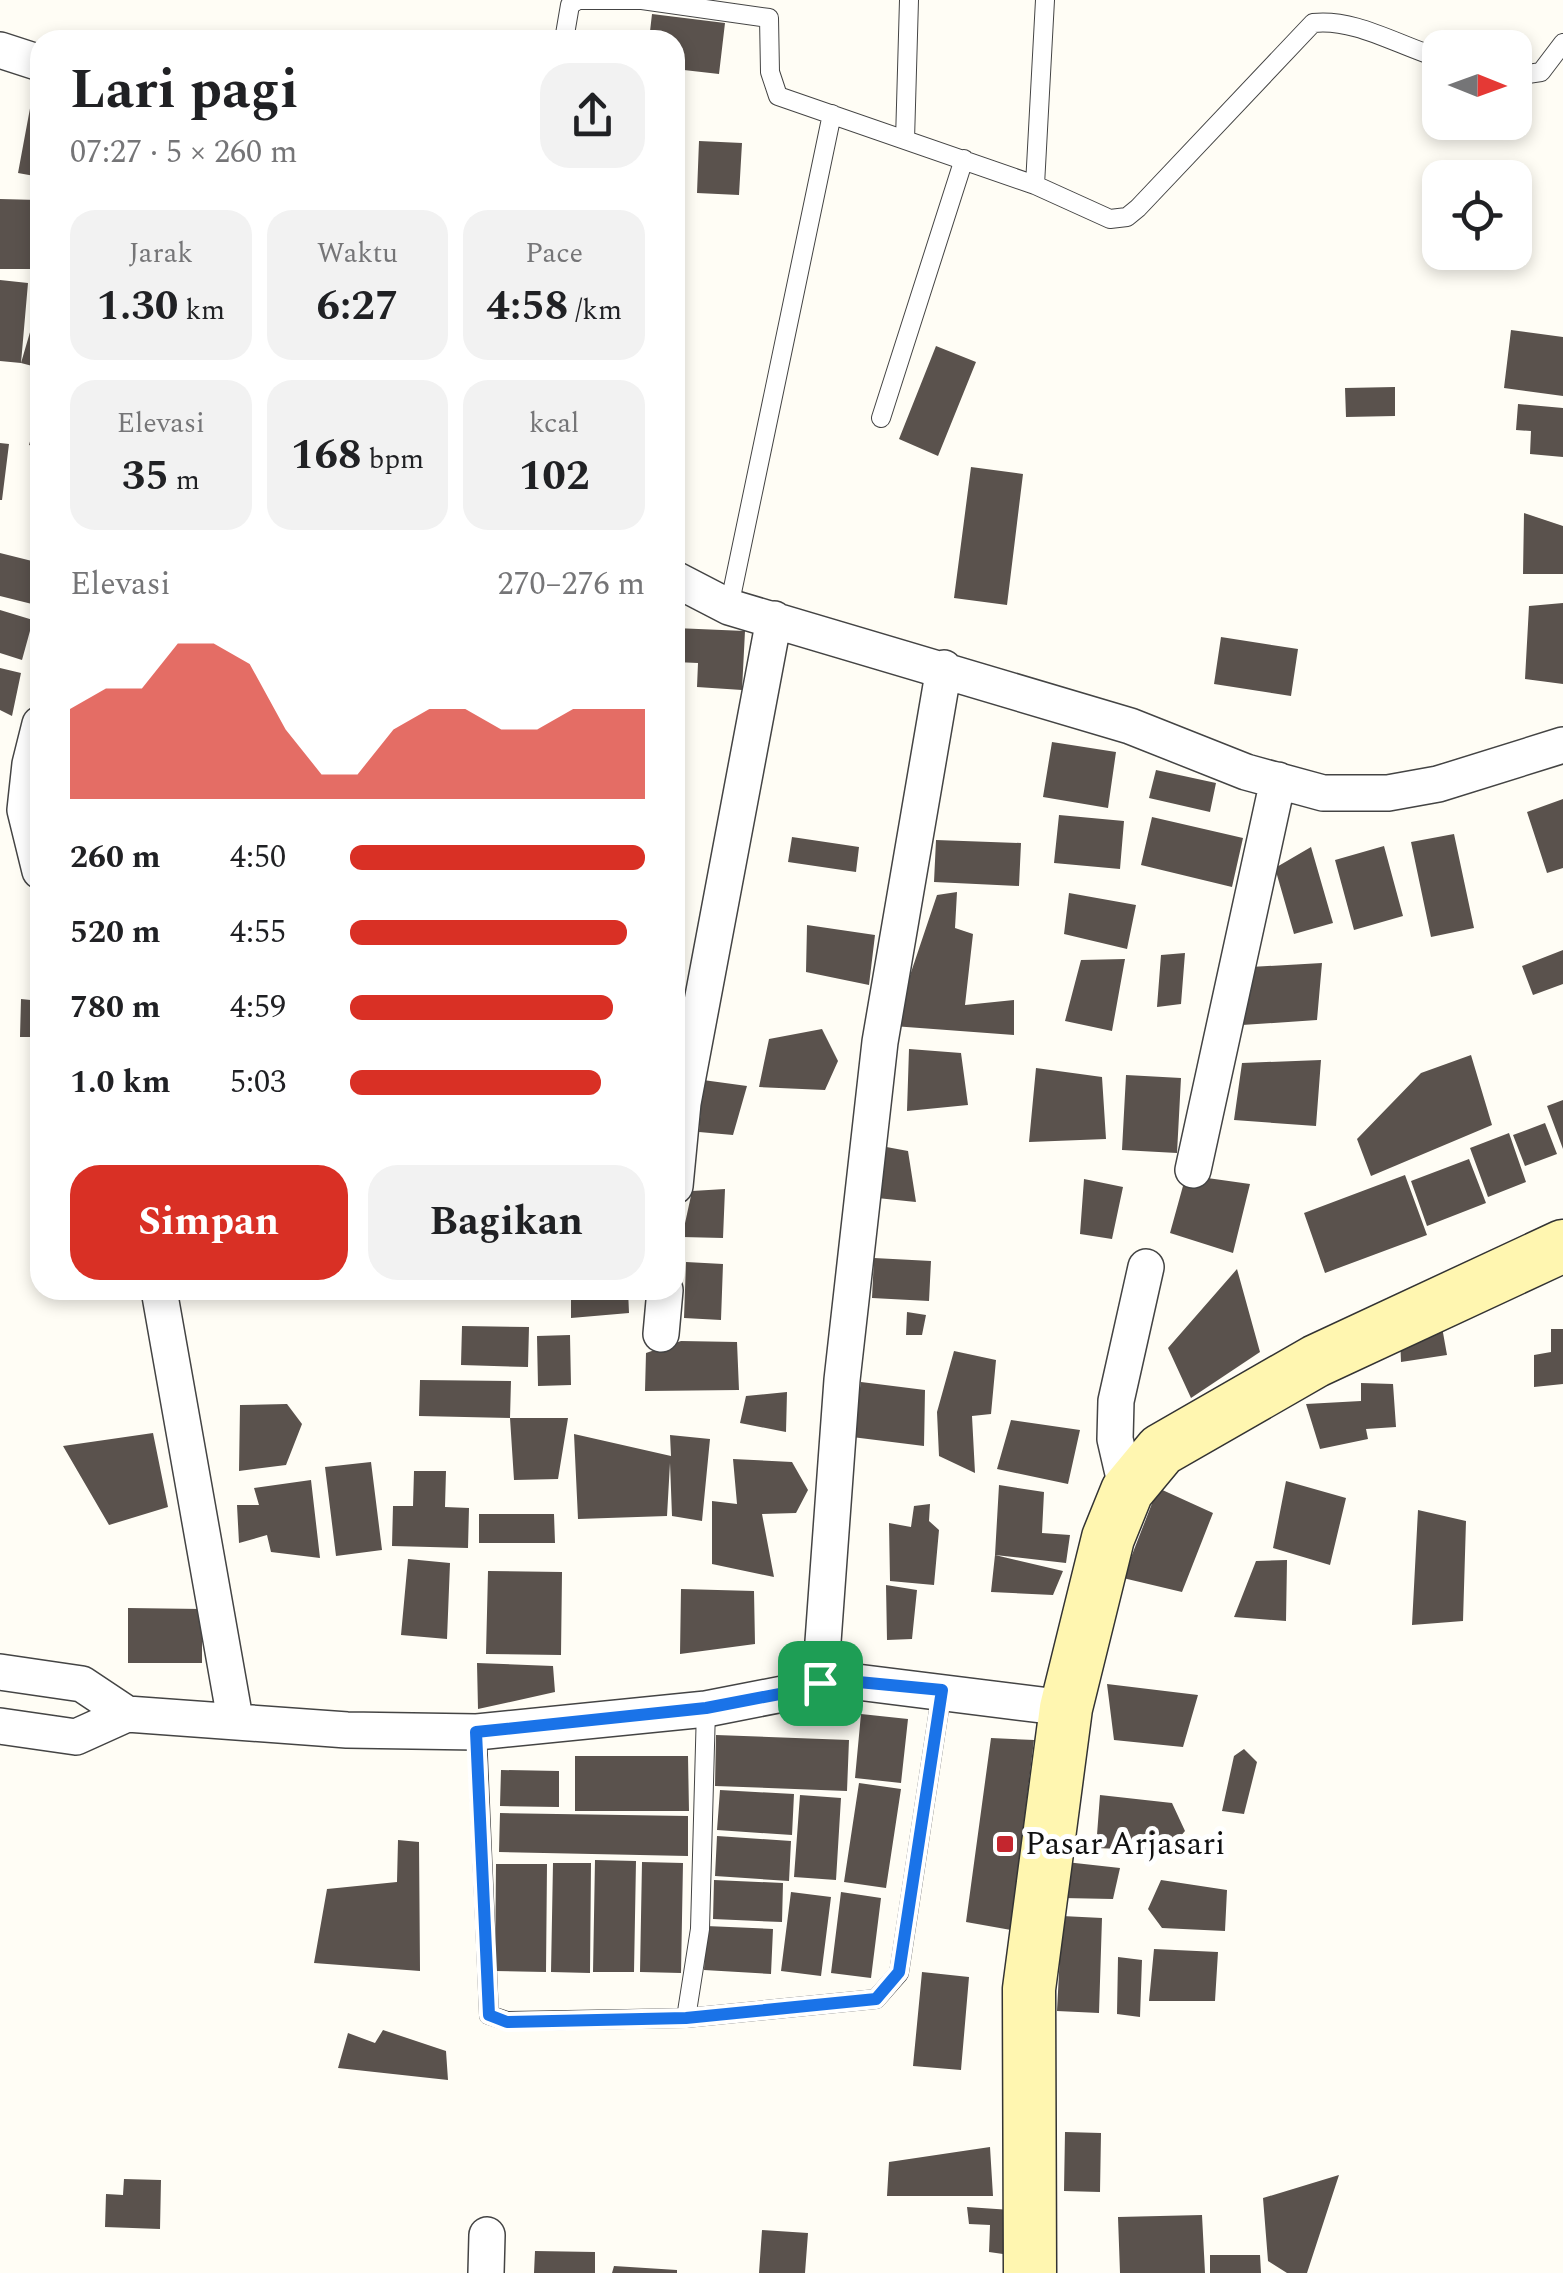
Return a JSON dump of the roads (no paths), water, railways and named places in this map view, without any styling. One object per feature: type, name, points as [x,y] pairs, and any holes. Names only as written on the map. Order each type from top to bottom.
[{"type":"street","points":[[0,50],[30,60]]},
{"type":"street","points":[[685,585],[729,607],[1130,726],[1323,793],[1388,793],[1438,784],[1563,745]]},
{"type":"street","points":[[685,1088],[774,618]]},
{"type":"street","points":[[820,1683],[842,1380],[880,1042],[944,668]]},
{"type":"street","points":[[30,764],[25,810],[30,830]]},
{"type":"street","points":[[1193,1170],[1278,780]]},
{"type":"street","points":[[1030,2273],[1029,1990],[1066,1708],[1108,1538],[1127,1491],[1161,1450],[1316,1360],[1563,1246]]},
{"type":"street","points":[[1127,1491],[1115,1439],[1116,1401],[1146,1267]]},
{"type":"street","points":[[161,1300],[235,1719]]},
{"type":"street","points":[[662,1334],[665,1300]]},
{"type":"street","points":[[0,1672],[82,1684],[128,1714]]},
{"type":"street","points":[[0,1726],[76,1738],[128,1714],[347,1730],[476,1732],[706,1708],[820,1683],[848,1681],[1066,1708]]},
{"type":"street","points":[[486,2273],[488,2235]]},
{"type":"lane","points":[[566,30],[570,5],[578,0],[642,0],[769,9],[770,72],[778,96],[1035,185],[1110,219],[1127,217],[1313,23],[1349,23],[1422,53]]},
{"type":"lane","points":[[905,140],[908,0]]},
{"type":"lane","points":[[1035,185],[1045,0]]},
{"type":"lane","points":[[1532,73],[1542,72],[1563,43]]},
{"type":"lane","points":[[729,607],[832,114]]},
{"type":"lane","points":[[881,418],[964,159]]},
{"type":"lane","points":[[476,1732],[489,2015],[507,2022],[686,2018],[876,1999],[890,1987],[899,1972],[942,1690]]},
{"type":"lane","points":[[686,2018],[700,1928],[706,1708]]},
{"type":"place","name":"Pasar Arjasari","points":[[1005,1844]]}]
